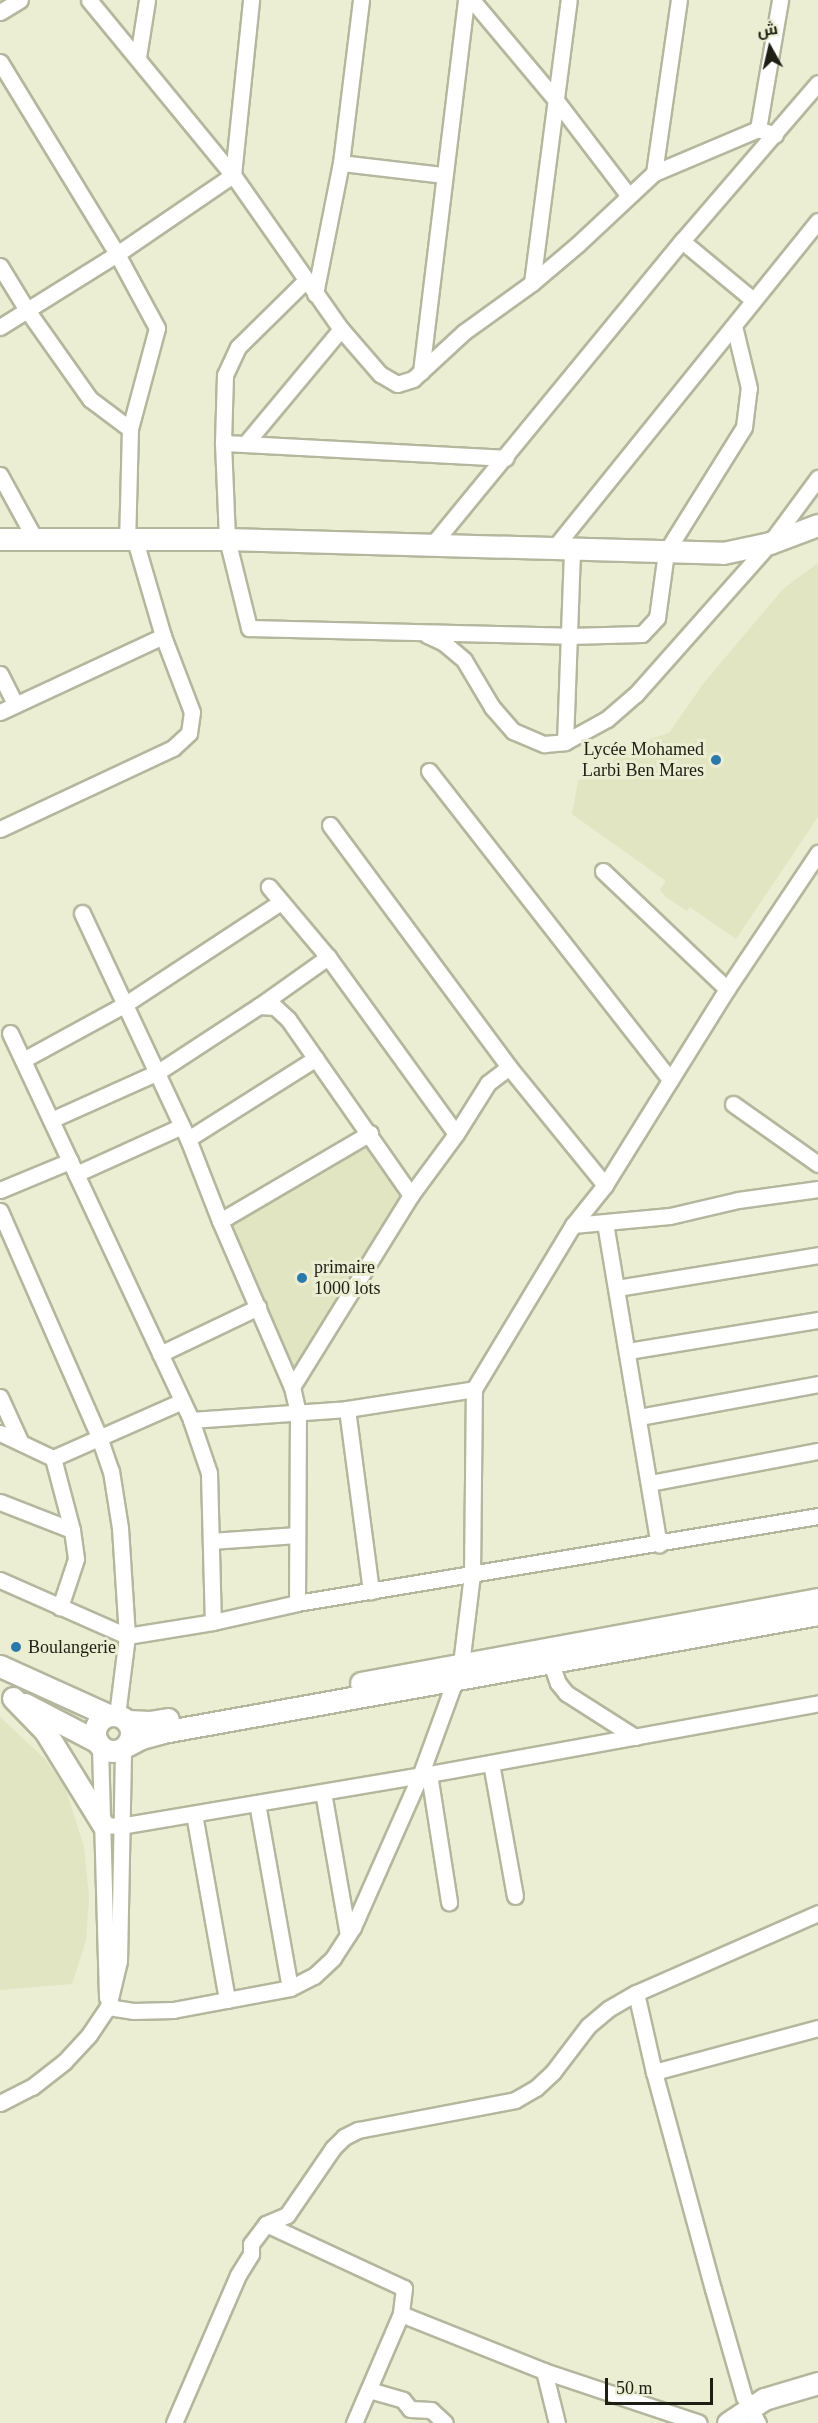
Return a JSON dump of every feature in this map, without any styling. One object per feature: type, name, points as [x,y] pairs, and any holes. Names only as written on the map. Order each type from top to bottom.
[{"type":"street","points":[[0,12],[20,0]]},
{"type":"street","points":[[89,0],[233,175],[305,281],[341,329],[388,380],[397,384],[406,383],[421,372],[464,332],[532,283],[578,244],[654,173],[758,129],[775,135]]},
{"type":"street","points":[[138,57],[147,0]]},
{"type":"street","points":[[0,327],[117,254],[233,175],[251,0]]},
{"type":"street","points":[[315,294],[341,163],[361,0]]},
{"type":"street","points":[[421,372],[443,175],[466,0]]},
{"type":"street","points":[[472,0],[555,99],[629,196]]},
{"type":"street","points":[[532,283],[569,0]]},
{"type":"street","points":[[654,173],[679,0]]},
{"type":"street","points":[[758,129],[780,0]]},
{"type":"street","points":[[0,62],[117,254],[157,328],[130,429],[131,540],[163,636],[192,711],[192,726],[185,739],[173,748],[0,829]]},
{"type":"street","points":[[432,544],[506,458],[682,241],[818,83]]},
{"type":"street","points":[[341,163],[443,175]]},
{"type":"street","points":[[565,742],[569,636],[563,549],[753,300],[818,221]]},
{"type":"street","points":[[682,241],[753,300]]},
{"type":"street","points":[[0,266],[27,310],[90,399],[130,429]]},
{"type":"street","points":[[305,281],[238,347],[230,360],[222,395],[226,539],[249,628],[569,636],[635,636],[648,630],[657,618],[666,552],[738,439],[746,421],[749,388],[734,326]]},
{"type":"street","points":[[246,443],[341,329]]},
{"type":"street","points":[[223,443],[506,458]]},
{"type":"street","points":[[0,475],[35,539]]},
{"type":"street","points":[[422,633],[444,643],[464,660],[492,707],[513,731],[544,744],[565,742],[608,719],[636,694],[770,543],[818,478]]},
{"type":"street","points":[[0,538],[226,539],[723,553],[770,543],[818,525]]},
{"type":"street","points":[[0,712],[163,636]]},
{"type":"street","points":[[0,674],[15,704]]},
{"type":"street","points":[[429,771],[670,1080]]},
{"type":"street","points":[[330,825],[509,1067],[605,1185]]},
{"type":"street","points":[[108,2007],[151,2012],[290,1989],[314,1976],[333,1958],[348,1935],[425,1775],[458,1673],[472,1575],[474,1389],[573,1225],[605,1185],[727,988],[818,853]]},
{"type":"street","points":[[603,871],[727,988]]},
{"type":"street","points":[[269,887],[328,957],[456,1134]]},
{"type":"street","points":[[23,1060],[124,1005],[281,902]]},
{"type":"street","points":[[81,913],[185,1132],[220,1221],[292,1387],[298,1412],[297,1603]]},
{"type":"street","points":[[51,1120],[158,1072],[259,1006],[328,957]]},
{"type":"street","points":[[259,1006],[275,1007],[288,1019],[370,1133],[411,1195]]},
{"type":"street","points":[[10,1033],[191,1420],[209,1473],[213,1622]]},
{"type":"street","points":[[0,1190],[185,1132],[316,1058]]},
{"type":"street","points":[[292,1387],[411,1195],[456,1134],[488,1083],[509,1067]]},
{"type":"street","points":[[733,1104],[818,1164]]},
{"type":"street","points":[[220,1221],[370,1133]]},
{"type":"street","points":[[573,1225],[670,1216],[738,1200],[818,1189]]},
{"type":"street","points":[[0,1211],[99,1437],[111,1471],[116,1498],[127,1636],[117,1717]]},
{"type":"street","points":[[605,1223],[659,1544]]},
{"type":"street","points":[[617,1288],[818,1255]]},
{"type":"street","points":[[160,1354],[258,1307]]},
{"type":"street","points":[[627,1351],[818,1320]]},
{"type":"street","points":[[639,1417],[818,1384]]},
{"type":"street","points":[[191,1420],[347,1409],[474,1389]]},
{"type":"street","points":[[0,1397],[20,1441]]},
{"type":"street","points":[[52,1458],[182,1401]]},
{"type":"street","points":[[347,1409],[371,1592]]},
{"type":"street","points":[[0,1433],[52,1458],[72,1530],[76,1559],[60,1607]]},
{"type":"street","points":[[650,1483],[818,1451]]},
{"type":"street","points":[[0,1502],[72,1530]]},
{"type":"street","points":[[0,1580],[127,1636],[213,1622],[297,1603],[818,1516]]},
{"type":"street","points":[[211,1541],[297,1535]]},
{"type":"street","points":[[6,1695],[111,1751],[125,1747],[141,1738],[163,1732],[818,1599]]},
{"type":"street","points":[[0,1666],[117,1717],[162,1720],[458,1673],[551,1663],[818,1614]]},
{"type":"street","points":[[551,1663],[558,1683],[567,1693],[635,1737]]},
{"type":"street","points":[[6,1695],[45,1731],[111,1826]]},
{"type":"street","points":[[111,1826],[425,1775],[818,1703]]},
{"type":"street","points":[[111,1826],[98,1744],[98,1723],[117,1717]]},
{"type":"street","points":[[0,2103],[32,2087],[64,2062],[89,2035],[108,2007],[111,1826],[125,1747],[132,1733],[117,1717]]},
{"type":"street","points":[[491,1763],[515,1896]]},
{"type":"street","points":[[425,1775],[449,1902]]},
{"type":"street","points":[[323,1792],[348,1935]]},
{"type":"street","points":[[257,1803],[290,1989]]},
{"type":"street","points":[[194,1814],[227,2000]]},
{"type":"street","points":[[174,2423],[238,2275],[251,2254],[251,2244],[266,2224],[286,2216],[333,2148],[344,2137],[358,2130],[515,2100],[536,2088],[552,2072],[588,2026],[608,2009],[636,1993],[818,1913]]},
{"type":"street","points":[[636,1993],[654,2072],[713,2289],[754,2416]]},
{"type":"street","points":[[654,2072],[818,2028]]},
{"type":"street","points":[[266,2224],[404,2288],[401,2314],[354,2423]]},
{"type":"street","points":[[401,2314],[544,2371],[699,2423]]},
{"type":"street","points":[[544,2371],[557,2423]]},
{"type":"street","points":[[728,2423],[754,2416],[769,2396],[818,2383]]},
{"type":"street","points":[[369,2390],[403,2400],[410,2409],[431,2410],[445,2423]]},
{"type":"shaded area","name":"Lycée Mohamed Larbi Ben Mares","points":[[818,563],[818,817],[736,939],[690,907],[687,911],[666,897],[660,890],[666,881],[572,814],[578,781],[650,739],[669,733],[703,684],[783,589]]},
{"type":"shaded area","name":"primaire 1000 lots","points":[[370,1133],[411,1195],[292,1387],[220,1221]]},
{"type":"shaded area","points":[[0,1717],[46,1760],[66,1790],[84,1847],[89,1897],[86,1940],[72,1984],[0,1990]]},
{"type":"place","name":"Lycée Mohamed Larbi Ben Mares","points":[[716,760]]},
{"type":"place","name":"primaire 1000 lots","points":[[302,1278]]},
{"type":"place","name":"Boulangerie","points":[[16,1647]]}]
